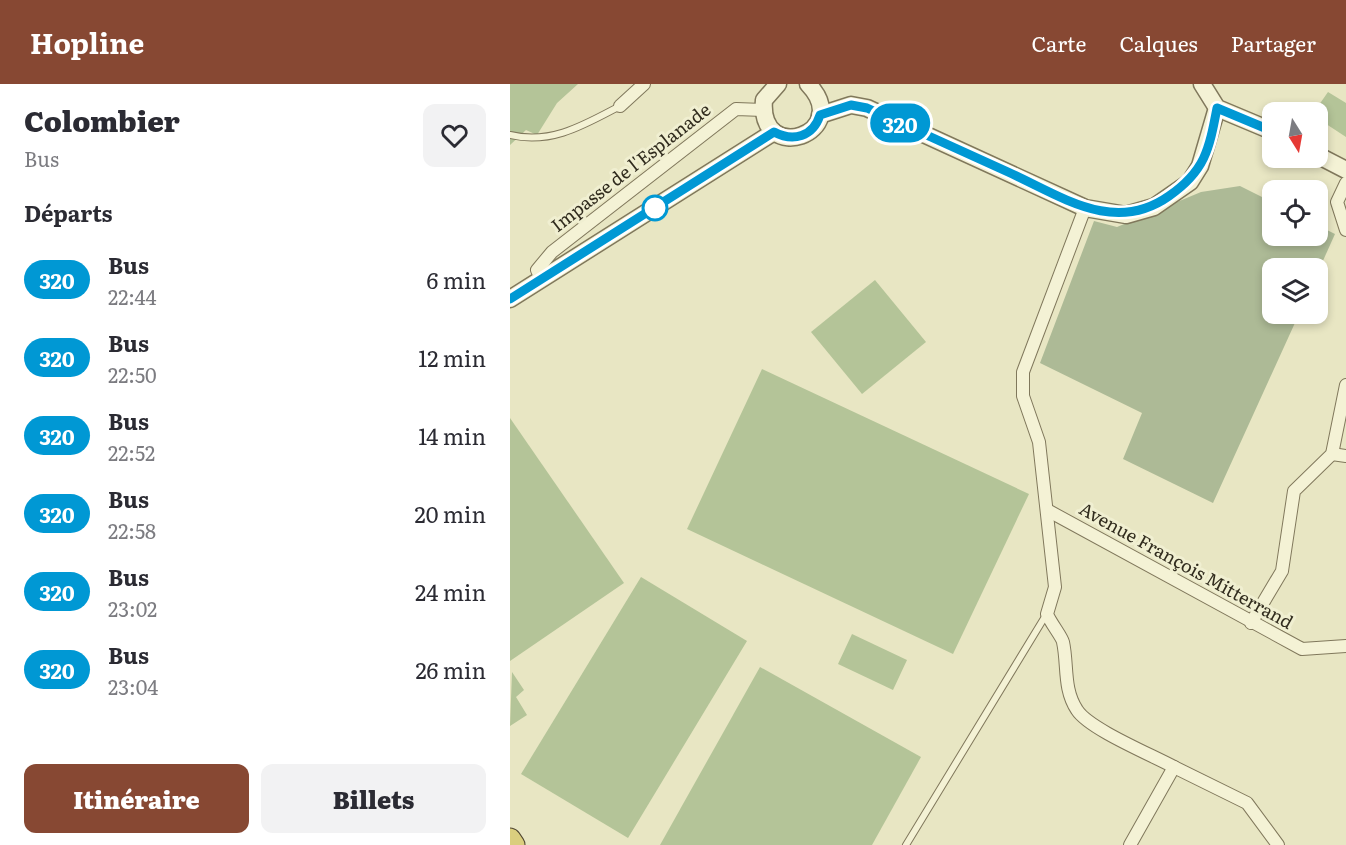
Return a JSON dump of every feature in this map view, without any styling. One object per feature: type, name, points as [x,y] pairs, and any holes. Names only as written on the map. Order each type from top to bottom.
[{"type":"highway","points":[[510,839],[514,845]]},
{"type":"street","points":[[620,106],[644,84]]},
{"type":"street","points":[[778,84],[764,100],[763,110],[767,125],[783,137],[797,138],[806,135],[818,123],[821,106],[817,87]]},
{"type":"street","points":[[1202,84],[1217,108],[1262,127]]},
{"type":"street","points":[[820,115],[851,105],[867,108],[1085,208],[1126,215],[1154,207],[1190,182],[1200,166],[1217,108]]},
{"type":"street","name":"Impasse de l'Esplanade","points":[[541,279],[537,270],[552,252],[736,109],[763,110]]},
{"type":"street","points":[[510,299],[774,132]]},
{"type":"street","points":[[1328,160],[1346,170]]},
{"type":"street","points":[[1346,183],[1337,202],[1346,230]]},
{"type":"street","points":[[1085,208],[1023,372],[1023,396],[1039,442],[1055,587],[1047,614],[1054,631],[1062,639],[1068,689],[1078,711],[1095,725],[1248,803],[1278,845]]},
{"type":"street","points":[[1251,623],[1282,571],[1294,491],[1332,454],[1346,385]]},
{"type":"street","points":[[1332,454],[1346,456]]},
{"type":"street","name":"Avenue François Mitterrand","points":[[1047,510],[1302,649],[1346,646]]},
{"type":"street","points":[[1130,845],[1174,767]]},
{"type":"lane","points":[[510,135],[546,138],[576,129],[620,106]]},
{"type":"lane","points":[[906,845],[1047,614]]},
{"type":"green space","points":[[510,84],[578,84],[557,103],[537,135],[526,130],[510,145]]},
{"type":"green space","points":[[1328,92],[1346,103],[1346,137],[1328,125],[1328,102],[1321,102]]},
{"type":"green space","points":[[1240,186],[1262,197],[1262,246],[1328,246],[1328,230],[1335,234],[1324,258],[1262,258],[1262,324],[1294,324],[1213,503],[1123,459],[1142,413],[1040,363],[1094,221],[1117,227],[1201,192]]},
{"type":"green space","points":[[875,280],[926,342],[862,394],[811,332]]},
{"type":"green space","points":[[762,369],[1029,494],[953,654],[687,529]]},
{"type":"green space","points":[[510,418],[624,583],[510,661]]},
{"type":"green space","points":[[641,577],[747,641],[628,838],[521,774]]},
{"type":"green space","points":[[852,634],[907,660],[893,690],[838,664]]},
{"type":"green space","points":[[760,667],[921,757],[872,845],[660,845]]},
{"type":"green space","points":[[512,672],[524,690],[516,697],[527,715],[510,726]]},
{"type":"bus line","name":"320","points":[[510,299],[774,132],[783,137],[797,138],[806,135],[818,123],[820,115],[851,105],[867,108],[1085,208],[1126,215],[1154,207],[1190,182],[1200,166],[1217,108],[1262,126]]}]
